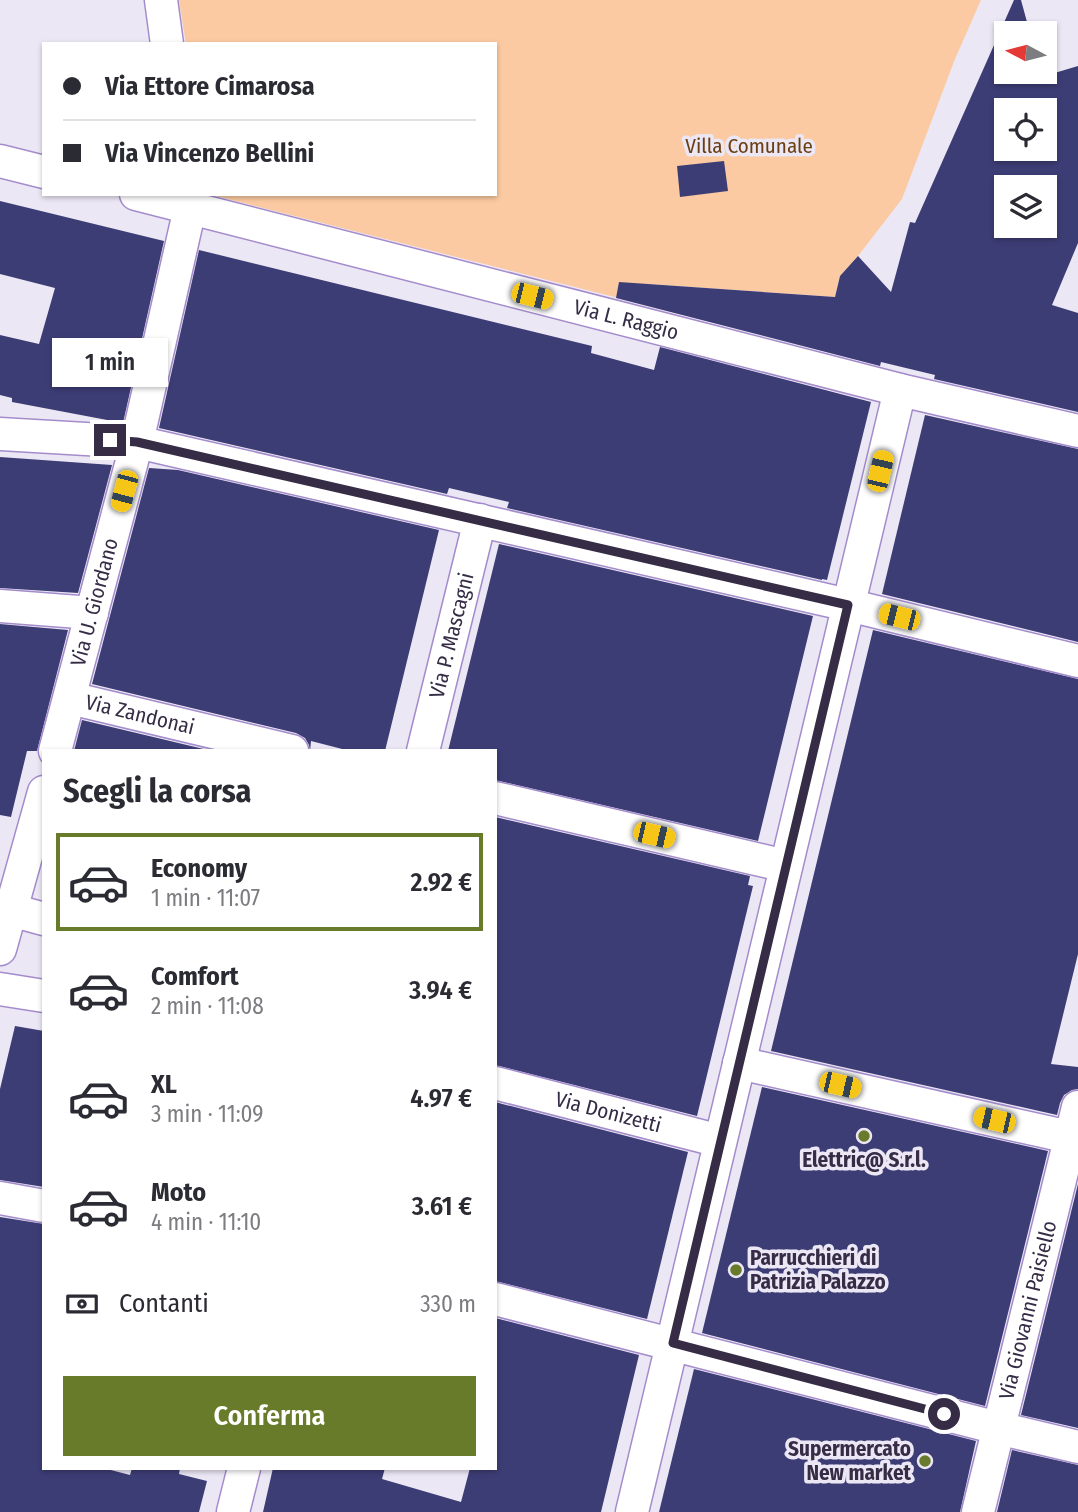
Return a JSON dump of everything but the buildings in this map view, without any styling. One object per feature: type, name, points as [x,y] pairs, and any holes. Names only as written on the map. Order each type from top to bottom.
[{"type":"street","points":[[161,0],[167,42]]},
{"type":"street","points":[[0,161],[42,172]]},
{"type":"street","name":"Via L. Raggio","points":[[151,196],[189,201],[900,390],[1078,431]]},
{"type":"street","name":"Via U. Giordano","points":[[56,749],[137,442],[189,201]]},
{"type":"street","points":[[632,1512],[900,390]]},
{"type":"street","points":[[0,434],[137,442],[848,605],[1078,661]]},
{"type":"street","name":"Via P. Mascagni","points":[[423,749],[480,520]]},
{"type":"street","points":[[0,606],[92,613]]},
{"type":"street","name":"Via Zandonai","points":[[70,698],[284,749]]},
{"type":"street","points":[[0,949],[42,799]]},
{"type":"street","points":[[497,799],[786,866]]},
{"type":"street","points":[[11,911],[42,919]]},
{"type":"street","points":[[0,989],[42,996]]},
{"type":"street","points":[[739,1063],[1075,1138]]},
{"type":"street","name":"Via Donizetti","points":[[497,1084],[720,1141]]},
{"type":"street","name":"Via Giovanni Paisiello","points":[[978,1512],[1075,1138],[1078,1107]]},
{"type":"street","points":[[0,1198],[42,1206]]},
{"type":"street","points":[[497,1299],[1078,1447]]},
{"type":"street","points":[[233,1512],[244,1470]]},
{"type":"green space","name":"Villa Comunale","points":[[179,0],[981,0],[955,59],[902,199],[840,276],[835,297],[648,284],[642,304],[216,196],[497,196],[497,42],[186,42]]},
{"type":"place","name":"Elettric@ S.r.l.","points":[[864,1136]]},
{"type":"place","name":"Parrucchieri di Patrizia Palazzo","points":[[736,1270]]},
{"type":"place","name":"Supermercato New market","points":[[925,1461]]},
{"type":"route","points":[[110,440],[137,442],[848,605],[673,1343],[944,1414]]}]
